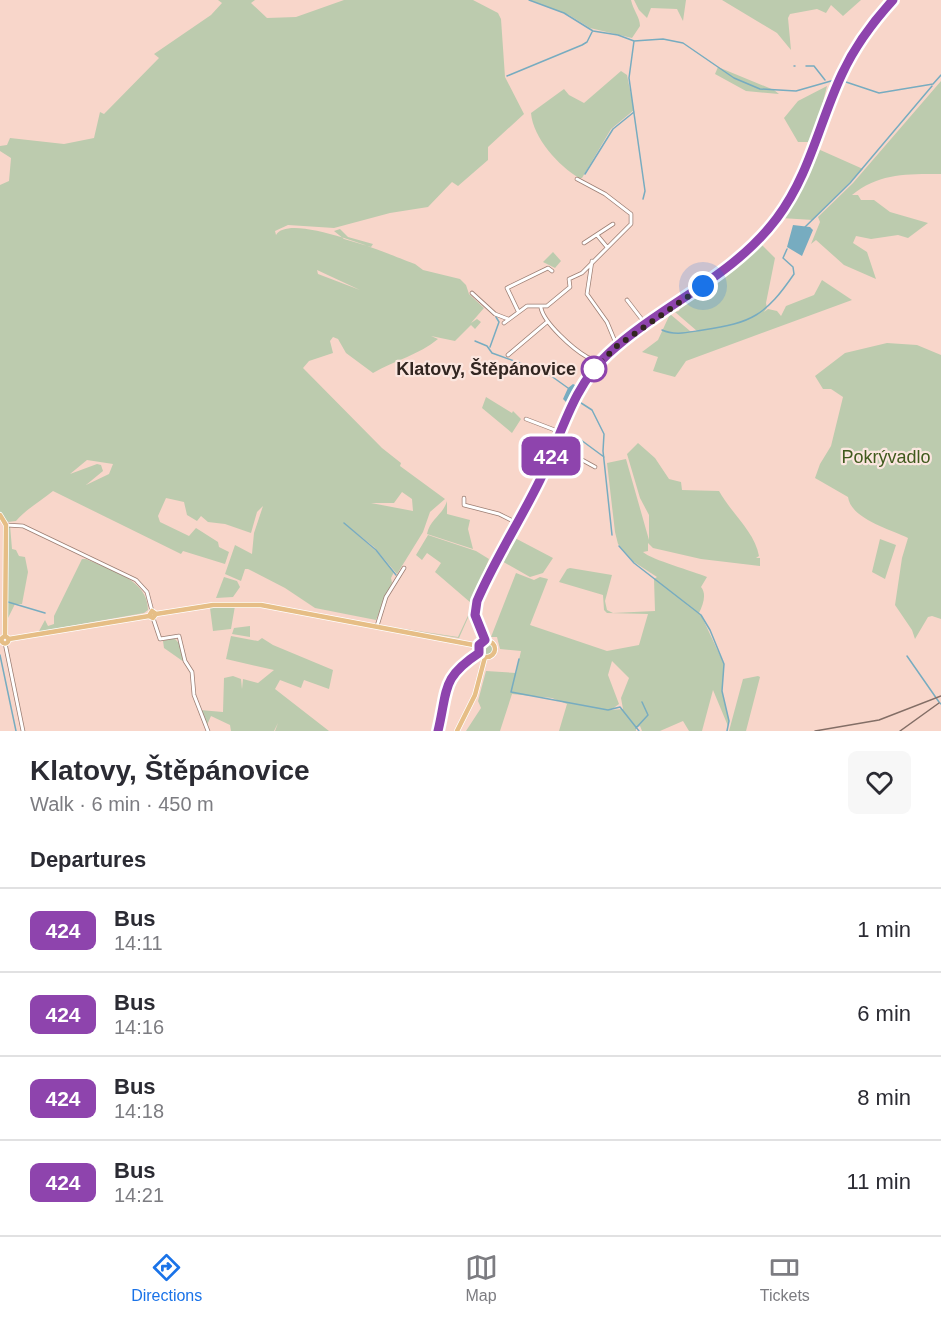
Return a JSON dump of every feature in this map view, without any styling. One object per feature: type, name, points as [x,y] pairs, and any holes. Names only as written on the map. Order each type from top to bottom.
[{"type":"main road","points":[[485,640],[475,612],[486,582],[581,390],[600,362],[617,346],[741,257],[777,217],[806,169],[849,59],[865,33],[893,0]]},
{"type":"main road","points":[[0,515],[6,525],[3,640],[213,605],[255,605],[377,624],[479,646]]},
{"type":"main road","points":[[479,653],[479,646],[485,640]]},
{"type":"main road","points":[[479,653],[485,657],[492,655],[495,648],[492,642],[485,640]]},
{"type":"main road","points":[[438,731],[451,675],[459,666],[479,653]]},
{"type":"main road","points":[[458,731],[475,695],[485,657]]},
{"type":"street","points":[[504,323],[528,306],[541,308],[549,305],[570,288],[569,279],[582,273],[631,224],[631,214],[605,194],[577,179]]},
{"type":"street","points":[[584,243],[613,224]]},
{"type":"street","points":[[597,235],[607,248]]},
{"type":"street","points":[[592,261],[587,294],[607,322],[617,346]]},
{"type":"street","points":[[518,311],[507,288],[548,268],[552,271]]},
{"type":"street","points":[[472,293],[495,315],[508,319]]},
{"type":"street","points":[[627,300],[649,324]]},
{"type":"street","points":[[541,308],[547,322],[585,356],[600,362]]},
{"type":"street","points":[[508,355],[547,322]]},
{"type":"street","points":[[526,419],[560,432]]},
{"type":"street","points":[[555,445],[595,467]]},
{"type":"street","points":[[464,498],[465,506],[499,514],[516,523]]},
{"type":"street","points":[[6,525],[23,526],[142,584],[147,592],[160,639],[179,636],[185,661],[192,672],[194,695],[208,731]]},
{"type":"street","points":[[377,624],[387,597],[404,568]]},
{"type":"street","points":[[3,640],[23,731]]},
{"type":"green space","points":[[218,0],[255,0],[251,3],[267,18],[296,17],[344,0],[473,0],[498,13],[501,19],[505,77],[524,114],[488,147],[488,160],[458,186],[452,182],[428,207],[390,213],[334,228],[288,225],[275,231],[276,235],[285,229],[300,228],[342,237],[415,264],[423,270],[460,279],[466,285],[469,294],[484,308],[471,323],[477,319],[481,322],[475,329],[471,325],[455,341],[431,336],[438,339],[423,349],[373,373],[346,353],[338,339],[333,337],[330,341],[333,353],[309,361],[303,368],[382,448],[401,463],[400,466],[445,499],[430,512],[423,532],[397,574],[374,547],[344,523],[376,551],[394,572],[391,578],[392,583],[376,620],[315,608],[285,588],[248,569],[245,569],[241,581],[225,574],[235,545],[252,554],[254,533],[263,506],[257,512],[251,533],[225,524],[208,522],[201,516],[197,521],[187,515],[184,502],[166,498],[158,516],[160,522],[189,536],[196,528],[218,542],[219,547],[229,552],[225,564],[183,551],[181,554],[53,491],[16,521],[8,522],[0,513],[0,185],[9,181],[11,158],[0,151],[0,146],[7,145],[10,138],[64,144],[94,138],[100,112],[104,114],[159,58],[154,54],[211,15],[222,3]],"holes":[[[317,270],[360,290],[318,274]],[[87,460],[113,464],[109,474],[86,485],[103,471],[101,465],[97,464],[70,474]],[[402,492],[412,499],[413,511],[371,503],[394,503]]]},
{"type":"green space","points":[[529,0],[631,0],[640,26],[632,38],[590,28],[569,15]]},
{"type":"green space","points":[[634,0],[686,0],[683,21],[677,9],[651,8],[647,18],[639,10]]},
{"type":"green space","points":[[722,0],[861,0],[843,16],[831,5],[826,13],[817,9],[790,14],[788,18],[791,50],[777,33]]},
{"type":"green space","points":[[718,67],[779,94],[746,91],[715,74]]},
{"type":"green space","points":[[621,71],[627,75],[634,110],[611,129],[582,178],[579,178],[563,166],[548,150],[537,132],[531,113],[564,89],[569,95],[584,103]]},
{"type":"green space","points":[[941,81],[941,174],[894,176],[873,182],[852,195],[858,195],[861,200],[874,200],[890,212],[928,223],[908,238],[898,235],[871,239],[856,236],[853,243],[867,252],[876,279],[844,265],[816,240],[811,244],[820,222],[818,217],[853,183]]},
{"type":"green space","points":[[827,86],[812,145],[809,142],[798,142],[784,118],[798,101]]},
{"type":"green space","points":[[818,149],[863,169],[813,220],[781,218],[798,193]]},
{"type":"green space","points":[[340,229],[348,237],[373,244],[371,247],[344,239],[334,231]]},
{"type":"green space","points":[[762,245],[775,258],[767,308],[764,312],[768,309],[777,311],[781,316],[786,306],[814,295],[822,280],[852,300],[686,361],[675,377],[653,371],[658,357],[642,352],[658,340],[670,314],[690,331],[697,331],[675,312]]},
{"type":"green space","points":[[553,252],[561,261],[555,268],[543,262]]},
{"type":"green space","name":"Pokrývadlo","points":[[887,343],[917,345],[941,355],[941,619],[928,617],[915,639],[912,630],[895,605],[902,558],[908,538],[864,517],[851,505],[848,497],[815,478],[831,446],[843,397],[831,389],[823,389],[815,376],[845,353]]},
{"type":"green space","points":[[486,397],[512,413],[513,411],[521,419],[512,433],[482,408]]},
{"type":"green space","points":[[638,443],[655,458],[669,479],[681,482],[682,490],[719,491],[757,547],[759,556],[756,558],[760,558],[760,566],[701,559],[653,548],[648,543],[648,551],[643,552],[707,577],[701,587],[704,596],[699,613],[684,603],[701,615],[724,664],[722,692],[729,720],[728,726],[713,690],[702,731],[689,731],[683,721],[660,731],[642,731],[640,726],[636,728],[636,731],[559,731],[567,704],[552,698],[512,694],[500,731],[466,731],[481,708],[478,701],[486,671],[516,673],[521,651],[500,649],[497,637],[491,637],[516,573],[534,580],[540,577],[548,579],[530,625],[607,651],[639,645],[648,614],[607,613],[604,610],[603,595],[559,582],[570,568],[612,575],[605,601],[607,610],[613,613],[655,611],[654,579],[657,577],[634,562],[618,544],[615,532],[607,463],[626,459],[649,540],[649,515],[640,498],[627,454]],"holes":[[[612,661],[629,678],[621,698],[623,709],[611,710],[619,704],[608,675]]]},
{"type":"green space","points":[[447,501],[447,514],[470,520],[468,529],[473,549],[427,534]]},
{"type":"green space","points":[[10,525],[12,549],[16,550],[19,556],[25,557],[28,572],[22,604],[15,604],[8,618],[5,617],[8,526]]},
{"type":"green space","points":[[428,535],[476,551],[489,559],[471,603],[435,572],[441,563],[427,553],[422,560],[416,555]]},
{"type":"green space","points":[[513,537],[553,558],[543,573],[530,577],[500,560]]},
{"type":"green space","points":[[880,539],[896,545],[885,579],[872,572]]},
{"type":"green space","points":[[82,559],[116,572],[135,583],[142,590],[148,610],[144,613],[42,631],[145,614],[137,616],[38,633],[45,620],[48,626],[54,624],[54,616]]},
{"type":"green space","points":[[488,573],[459,638],[378,625],[458,637]]},
{"type":"green space","points":[[224,577],[237,581],[240,587],[233,597],[216,598]]},
{"type":"green space","points":[[235,606],[231,629],[213,631],[210,608]]},
{"type":"green space","points":[[250,626],[250,637],[232,634],[234,628]]},
{"type":"green space","points":[[231,636],[258,641],[262,638],[273,645],[333,670],[329,689],[304,680],[301,688],[280,680],[275,689],[329,731],[275,731],[278,723],[274,731],[231,731],[230,725],[211,716],[207,725],[200,710],[223,712],[224,678],[233,676],[241,679],[242,689],[243,679],[258,683],[274,670],[226,659]]},
{"type":"green space","points":[[174,638],[179,643],[184,662],[164,648],[163,641]]},
{"type":"green space","points":[[487,642],[492,644],[494,649],[492,654],[487,656],[482,654],[480,649],[482,644]]},
{"type":"green space","points":[[760,677],[746,731],[729,731],[743,679]]},
{"type":"water","points":[[793,225],[810,227],[813,230],[802,256],[787,247]]},
{"type":"water","points":[[573,384],[577,386],[567,403],[563,399],[568,388]]},
{"type":"waterway","points":[[529,0],[564,13],[593,31],[618,35],[634,41],[663,39],[683,43],[734,78],[760,89],[796,91],[838,79]]},
{"type":"waterway","points":[[507,76],[582,45],[587,42],[592,32]]},
{"type":"waterway","points":[[634,41],[629,78],[645,191],[643,199]]},
{"type":"waterway","points":[[806,66],[814,66],[825,80]]},
{"type":"waterway","points":[[843,81],[879,93],[933,84],[941,75]]},
{"type":"waterway","points":[[805,227],[850,183],[932,86]]},
{"type":"waterway","points":[[585,174],[613,129],[634,112]]},
{"type":"waterway","points":[[662,330],[677,333],[703,330],[734,324],[756,315],[775,299],[794,274],[793,267],[783,258],[787,249]]},
{"type":"waterway","points":[[490,347],[499,322],[496,317]]},
{"type":"waterway","points":[[475,341],[487,346],[492,353],[547,373],[568,388]]},
{"type":"waterway","points":[[578,401],[592,410],[604,434],[603,451],[612,535]]},
{"type":"waterway","points":[[581,440],[604,457]]},
{"type":"waterway","points":[[344,523],[376,550],[396,575]]},
{"type":"waterway","points":[[619,546],[634,563],[701,615],[710,630],[724,664],[722,691],[729,721],[727,731]]},
{"type":"waterway","points":[[8,602],[45,613]]},
{"type":"waterway","points":[[0,655],[16,731]]},
{"type":"waterway","points":[[907,656],[939,702]]},
{"type":"waterway","points":[[519,659],[511,692],[608,710],[620,707],[639,731]]},
{"type":"waterway","points":[[636,728],[648,715],[642,702]]},
{"type":"railway","points":[[815,731],[879,720],[941,696]]},
{"type":"railway","points":[[900,731],[939,703]]},
{"type":"bus line","name":"424","points":[[438,731],[451,675],[459,666],[479,653],[479,645],[485,640],[475,615],[477,601],[540,479],[570,410],[584,385],[604,357],[727,268],[760,239],[771,226],[803,175],[832,98],[856,45],[874,20],[893,0]]},
{"type":"place","name":"Klatovy, Štěpánovice","points":[[594,369]]},
{"type":"route","points":[[594,369],[617,346],[703,286]]}]
